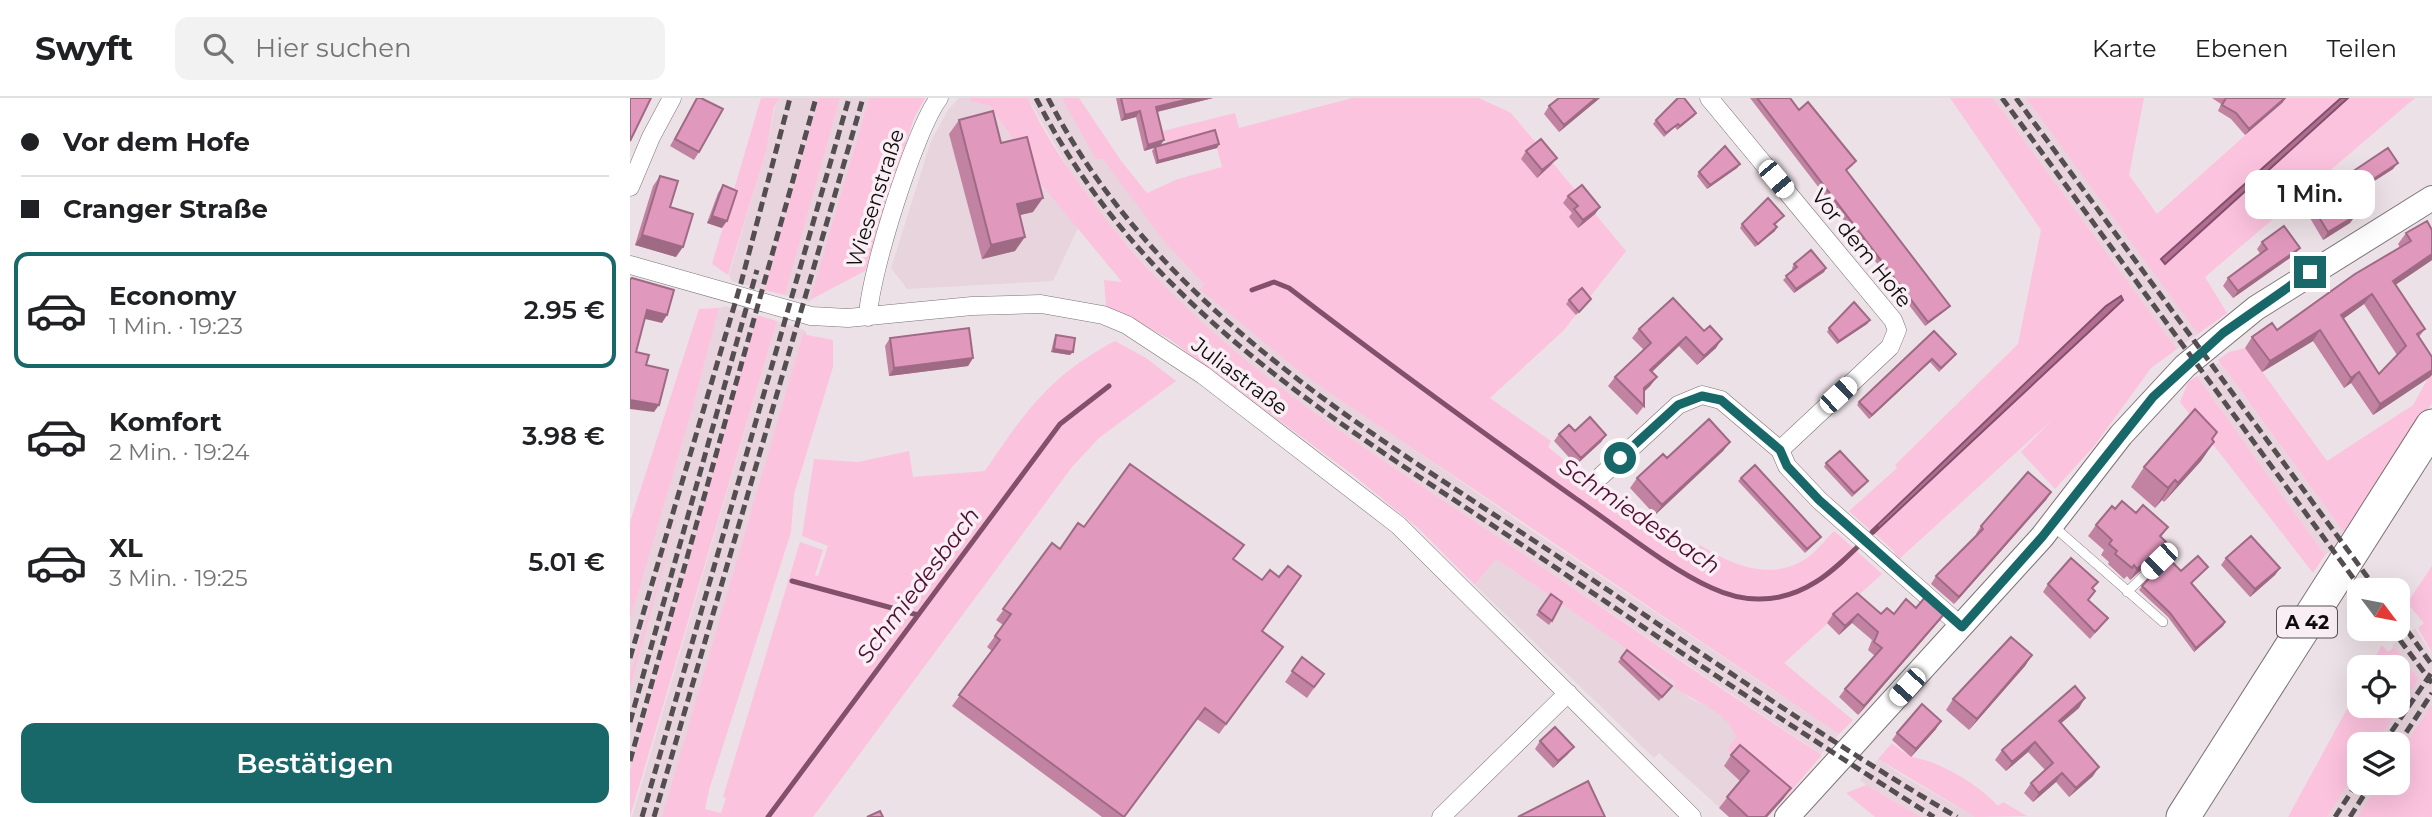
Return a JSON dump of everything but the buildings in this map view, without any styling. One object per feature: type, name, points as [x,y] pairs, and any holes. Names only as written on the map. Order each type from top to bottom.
[{"type":"highway","name":"A 42","points":[[2183,817],[2432,426]]},
{"type":"highway","name":"A 42","points":[[2206,817],[2432,454]]},
{"type":"street","points":[[630,187],[651,137],[673,98]]},
{"type":"street","name":"Wiesenstraße","points":[[868,317],[872,285],[919,134],[939,98]]},
{"type":"street","name":"Vor dem Hofe","points":[[1709,98],[1894,320],[1897,330],[1890,347],[1780,450]]},
{"type":"street","points":[[1787,817],[1962,627],[2052,524],[2121,435],[2185,366],[2256,308],[2432,198]]},
{"type":"street","name":"Juliastraße","points":[[630,265],[811,316],[868,317],[972,306],[1041,304],[1102,315],[1127,325],[1203,376],[1398,524],[1692,817]]},
{"type":"street","points":[[1601,476],[1678,405],[1702,396],[1721,400],[1780,450],[1787,466],[1850,528],[1962,627]]},
{"type":"street","points":[[1441,817],[1568,694]]},
{"type":"lane","points":[[2052,524],[2163,622]]},
{"type":"lane","points":[[2127,592],[2159,561]]},
{"type":"shaded area","points":[[761,98],[780,98],[774,107],[766,152],[728,275],[712,264]]},
{"type":"shaded area","points":[[780,98],[819,98],[764,290],[732,281],[729,275],[766,152],[775,107]]},
{"type":"shaded area","points":[[819,98],[840,98],[785,295],[764,290]]},
{"type":"shaded area","points":[[840,98],[869,98],[810,302],[785,295]]},
{"type":"shaded area","points":[[869,98],[925,98],[914,118],[865,271],[810,300]]},
{"type":"shaded area","points":[[959,98],[969,98],[972,102],[990,106],[1022,153],[1025,166],[1078,228],[1053,281],[907,289],[891,268],[931,141],[948,110]]},
{"type":"shaded area","points":[[969,98],[1028,98],[1064,161],[1132,251],[1178,300],[1279,386],[1333,426],[1822,755],[1785,798],[1727,750],[1736,737],[1718,713],[1674,687],[1676,683],[1496,559],[1475,585],[1418,528],[1357,478],[1168,338],[1106,306],[1104,280],[1122,282],[1025,165],[1022,153],[990,106],[972,102]]},
{"type":"shaded area","points":[[1028,98],[1062,98],[1168,246],[1204,284],[1200,288],[1290,364],[1528,528],[1839,734],[1821,754],[1331,425],[1240,359],[1186,311],[1105,220],[1070,171]]},
{"type":"shaded area","points":[[1062,98],[1079,98],[1122,162],[1147,193],[1178,179],[1222,167],[1213,133],[1167,146],[1163,131],[1235,113],[1239,128],[1352,98],[1479,98],[1511,113],[1626,251],[1564,330],[1490,398],[1551,441],[1548,447],[1575,469],[1578,467],[1693,551],[1700,545],[1738,564],[1766,570],[1780,569],[1807,558],[1834,531],[1840,536],[1882,574],[1784,663],[1853,720],[1839,734],[1290,364],[1200,289],[1204,284],[1168,246],[1103,159],[1096,159]]},
{"type":"shaded area","points":[[1950,98],[1993,98],[2177,349],[2151,368],[2095,445],[2055,489],[2021,452],[2052,420],[1898,560],[1894,551],[1874,533],[2123,300],[2120,297],[2106,306],[1871,531],[1849,511],[1897,468],[1895,465],[2018,344],[2041,230]]},
{"type":"shaded area","points":[[1993,98],[2026,98],[2198,334],[2177,349]]},
{"type":"shaded area","points":[[2026,98],[2144,98],[2129,175],[2157,214],[2287,98],[2341,98],[2259,172],[2165,264],[2348,98],[2415,98],[2205,277],[2227,313],[2198,334]]},
{"type":"shaded area","points":[[2341,98],[2348,98],[2165,264],[2161,259]]},
{"type":"shaded area","points":[[2121,296],[2123,300],[1874,533],[1871,531],[2106,306]]},
{"type":"shaded area","points":[[725,306],[757,315],[630,771],[630,689],[680,509],[630,674],[630,620],[692,411],[719,308]]},
{"type":"shaded area","points":[[719,308],[692,411],[630,620],[630,522],[699,309]]},
{"type":"shaded area","points":[[757,315],[777,321],[630,817],[630,771]]},
{"type":"shaded area","points":[[777,321],[804,330],[683,747],[662,817],[632,817]]},
{"type":"shaded area","points":[[804,330],[807,335],[833,340],[833,367],[794,494],[791,532],[709,790],[705,809],[721,813],[726,798],[723,797],[800,542],[823,550],[815,575],[818,576],[828,546],[802,536],[814,459],[858,462],[909,451],[913,477],[985,471],[1026,413],[1055,382],[1092,354],[1115,341],[1146,358],[1176,381],[1099,438],[1072,467],[813,817],[662,817]]},
{"type":"shaded area","points":[[2245,348],[2327,461],[2413,405],[2432,371],[2432,403],[2348,538],[2218,360],[2229,352]]},
{"type":"shaded area","points":[[2219,362],[2348,538],[2325,555],[2198,377]]},
{"type":"shaded area","points":[[2197,376],[2325,555],[2313,573],[2180,402],[2188,382]]},
{"type":"shaded area","points":[[685,490],[630,689],[630,674]]},
{"type":"shaded area","points":[[1496,559],[1677,684],[1675,687],[1692,700],[1716,709],[1732,725],[1736,738],[1727,750],[1785,798],[1767,817],[1730,817],[1659,753],[1654,758],[1475,585]]},
{"type":"shaded area","points":[[2432,566],[2432,653],[2418,628],[2424,623],[2410,607],[2410,599]]},
{"type":"shaded area","points":[[2415,628],[2432,654],[2432,704],[2410,737],[2410,732],[2383,732],[2393,718],[2410,718],[2410,693],[2418,678],[2410,668],[2410,655],[2400,655],[2392,645],[2397,641],[2410,641],[2410,632]]},
{"type":"shaded area","points":[[2382,645],[2388,652],[2394,647],[2400,655],[2377,655]]},
{"type":"shaded area","points":[[2410,668],[2418,678],[2410,693]]},
{"type":"shaded area","points":[[2432,704],[2432,817],[2357,817],[2371,795],[2410,795],[2410,737]]},
{"type":"shaded area","points":[[2347,709],[2347,718],[2393,718],[2383,732],[2347,732],[2347,786],[2327,817],[2288,817]]},
{"type":"shaded area","points":[[1892,743],[1910,756],[1936,764],[1962,777],[1998,806],[2003,802],[2027,816],[1975,817],[1878,759]]},
{"type":"shaded area","points":[[1878,759],[1975,817],[1921,817],[1866,785],[1860,780]]},
{"type":"shaded area","points":[[1866,785],[1921,817],[1875,817],[1846,793]]},
{"type":"shaded area","points":[[2347,786],[2347,795],[2371,795],[2357,817],[2327,817]]},
{"type":"waterway","name":"Schmiedesbach","points":[[1252,290],[1274,282],[1289,288],[1642,546],[1695,580],[1723,593],[1758,599],[1777,598],[1794,593],[1824,576],[1877,528]]},
{"type":"waterway","name":"Schmiedesbach","points":[[768,817],[1060,424],[1109,386]]},
{"type":"waterway","points":[[792,581],[918,615]]},
{"type":"railway","points":[[630,658],[741,283],[790,98]]},
{"type":"railway","points":[[630,761],[816,98]]},
{"type":"railway","points":[[642,817],[849,98]]},
{"type":"railway","points":[[654,817],[863,98]]},
{"type":"railway","points":[[1036,98],[1081,174],[1133,242],[1191,303],[1254,358],[1390,457],[1733,687],[1934,817]]},
{"type":"railway","points":[[1048,98],[1094,175],[1149,244],[1211,307],[1278,364],[1423,468],[1859,757],[1957,817]]},
{"type":"railway","points":[[2002,98],[2353,578]]},
{"type":"railway","points":[[2016,98],[2368,578]]},
{"type":"railway","points":[[630,722],[757,270]]},
{"type":"railway","points":[[2410,635],[2432,665]]},
{"type":"railway","points":[[2401,641],[2432,683]]},
{"type":"railway","points":[[2391,732],[2432,672]]},
{"type":"railway","points":[[2406,732],[2432,693]]},
{"type":"railway","points":[[2335,817],[2349,795]]},
{"type":"railway","points":[[2350,817],[2364,795]]},
{"type":"route","points":[[1620,458],[1678,405],[1702,396],[1721,400],[1780,450],[1787,466],[1819,500],[1962,627],[2042,537],[2153,397],[2223,333],[2310,272]]}]
